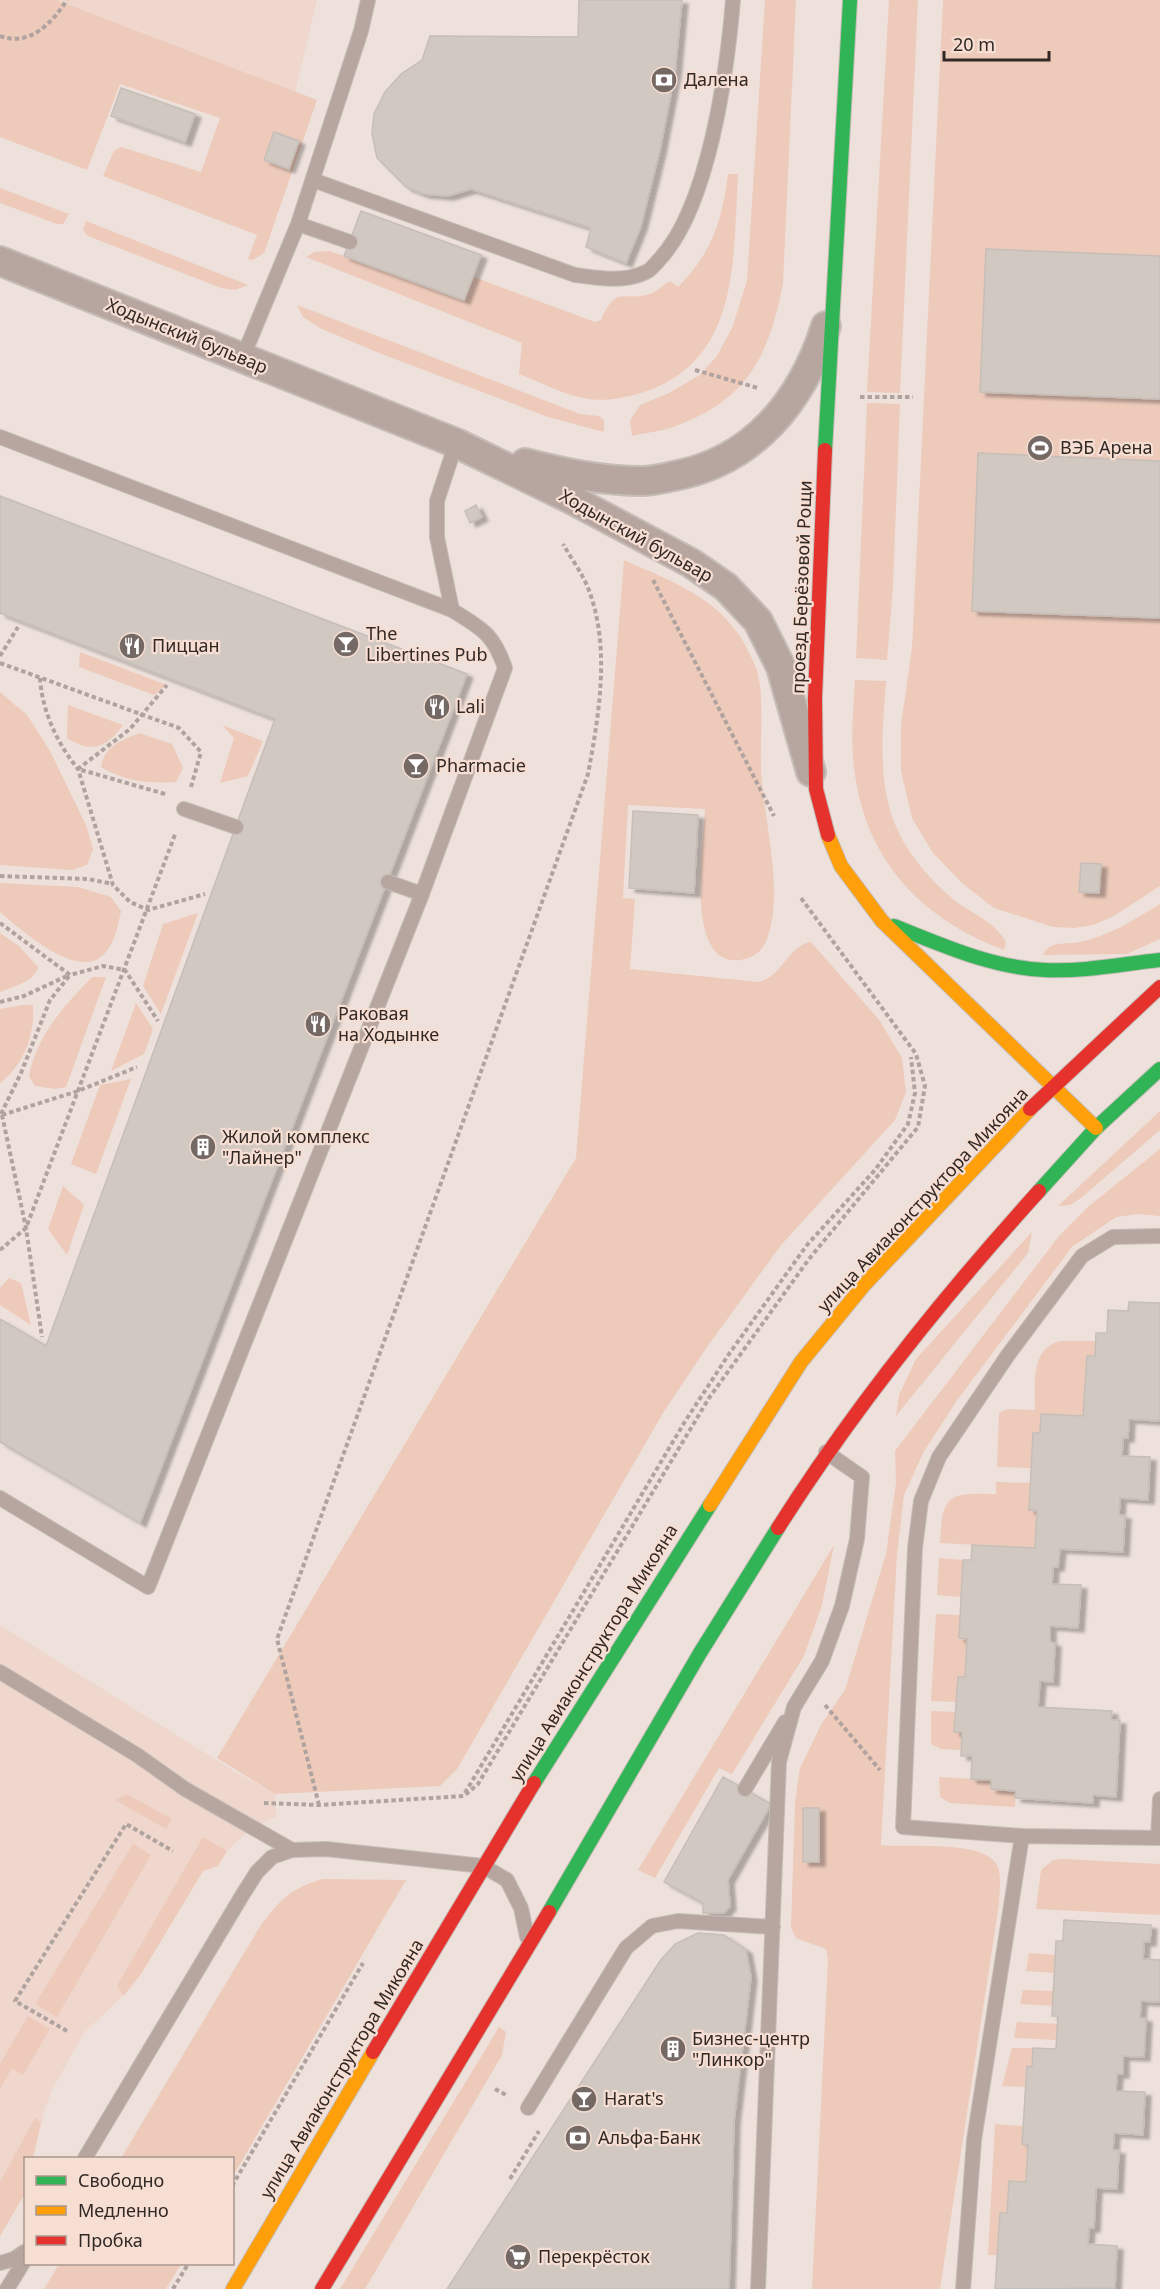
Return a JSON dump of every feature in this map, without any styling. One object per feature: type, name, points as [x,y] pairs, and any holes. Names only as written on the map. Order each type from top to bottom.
[{"type":"street","name":"проезд Берёзовой Рощи","points":[[850,0],[831,309],[815,688],[816,789],[826,830],[841,866],[882,921],[1096,1128]]},
{"type":"street","name":"Ходынский бульвар","points":[[0,261],[465,447],[632,530],[691,563],[726,587],[758,621],[781,667],[816,789]]},
{"type":"street","name":"Ходынский бульвар","points":[[465,447],[578,476],[645,481],[698,471],[740,450],[776,420],[800,388],[818,352],[831,309]]},
{"type":"street","points":[[882,921],[1006,964],[1042,970],[1081,970],[1160,960]]},
{"type":"street","name":"улица Авиаконструктора Микояна","points":[[233,2289],[483,1866],[801,1362],[864,1285],[1053,1086],[1160,987]]},
{"type":"street","points":[[322,2289],[529,1946],[700,1653],[826,1452],[914,1337],[1026,1205],[1096,1128],[1160,1069]]},
{"type":"lane","points":[[242,359],[298,224],[362,31],[368,0]]},
{"type":"lane","points":[[313,180],[574,274],[613,280],[648,272],[674,244],[706,166],[729,46],[733,0]]},
{"type":"lane","points":[[298,224],[350,242]]},
{"type":"lane","points":[[0,437],[452,610],[483,629],[498,645],[505,668],[422,894],[148,1587],[0,1498]]},
{"type":"lane","points":[[452,610],[436,537],[436,501],[465,447]]},
{"type":"lane","points":[[184,809],[236,827]]},
{"type":"lane","points":[[388,882],[422,894]]},
{"type":"lane","points":[[1160,1236],[1113,1237],[1082,1256],[1008,1355],[939,1457],[921,1501],[915,1548],[903,1827],[1022,1836],[1159,1838],[1160,1799]]},
{"type":"lane","points":[[745,1789],[822,1661],[842,1606],[857,1539],[862,1477],[826,1452]]},
{"type":"lane","points":[[0,1672],[137,1755],[184,1789],[292,1850]]},
{"type":"lane","points":[[758,2289],[779,1762],[794,1707]]},
{"type":"lane","points":[[963,2289],[974,2140],[1022,1836]]},
{"type":"lane","points":[[86,2157],[257,1872],[272,1857],[292,1850],[326,1849],[483,1866],[507,1880],[521,1908],[529,1946]]},
{"type":"lane","points":[[528,2108],[626,1948],[652,1926],[678,1921],[773,1927]]},
{"type":"lane","points":[[0,2263],[14,2259],[24,2252]]},
{"type":"lane","points":[[0,2284],[10,2278],[22,2263]]},
{"type":"lane","points":[[8,2289],[22,2263]]},
{"type":"path","points":[[0,36],[8,39],[34,36],[60,11],[67,0]]},
{"type":"path","points":[[319,1805],[277,1639],[588,774],[597,727],[602,676],[597,628],[588,588],[563,544]]},
{"type":"path","points":[[650,573],[774,816]]},
{"type":"path","points":[[0,656],[18,627]]},
{"type":"path","points":[[0,663],[179,728],[201,752],[184,809],[148,910],[26,1228],[0,1250]]},
{"type":"path","points":[[40,678],[42,703],[66,753],[78,769],[113,885],[130,902],[148,910],[205,894]]},
{"type":"path","points":[[78,769],[130,729],[167,685]]},
{"type":"path","points":[[78,769],[168,795],[184,809]]},
{"type":"path","points":[[0,876],[88,879],[113,885]]},
{"type":"path","points":[[262,1803],[280,1806],[319,1805],[449,1794],[464,1796],[478,1784],[709,1398],[809,1259],[918,1127],[925,1086],[916,1054],[801,898]]},
{"type":"path","points":[[0,923],[70,975]]},
{"type":"path","points":[[0,1002],[24,996],[70,975],[103,966],[125,970],[158,1021]]},
{"type":"path","points":[[42,1336],[26,1228],[1,1114],[50,1000],[70,975]]},
{"type":"path","points":[[464,1796],[684,1423],[729,1354],[807,1245],[875,1170],[908,1124],[915,1093],[910,1057]]},
{"type":"path","points":[[1,1114],[78,1090],[137,1067]]},
{"type":"path","points":[[808,1685],[885,1776],[905,1775]]},
{"type":"path","points":[[67,2031],[15,2001],[126,1824],[173,1851]]},
{"type":"path","points":[[234,2183],[363,1963]]},
{"type":"path","points":[[510,2179],[540,2129]]},
{"type":"path","points":[[173,2289],[187,2265]]},
{"type":"shaded area","points":[[0,0],[317,0],[295,93],[79,10]]},
{"type":"shaded area","points":[[0,0],[56,0],[317,100],[264,253],[253,260],[248,259],[257,235],[103,176],[114,151],[121,147],[201,172],[220,118],[120,84],[87,170],[0,137]]},
{"type":"shaded area","points":[[765,0],[796,0],[783,284],[771,331],[753,370],[724,400],[705,413],[675,426],[632,436],[630,421],[640,405],[667,394],[700,375],[717,356],[732,328],[747,281]]},
{"type":"shaded area","points":[[889,0],[918,0],[900,393],[867,392]]},
{"type":"shaded area","name":"ВЭБ Арена","points":[[943,0],[1160,0],[1160,886],[1112,917],[1093,925],[1074,928],[1053,927],[994,908],[963,884],[933,853],[912,818],[901,771],[901,725],[912,648]]},
{"type":"shaded area","points":[[728,174],[738,174],[735,237],[732,269],[717,328],[701,353],[680,374],[650,390],[626,397],[609,400],[583,398],[559,391],[519,374],[522,343],[306,257],[315,252],[330,251],[464,301],[474,277],[595,322],[601,320],[606,309],[616,298],[650,294],[670,281],[678,287],[690,274],[714,235]]},
{"type":"shaded area","points":[[0,188],[69,214],[63,224],[57,224],[0,203]]},
{"type":"shaded area","points":[[86,221],[248,285],[235,290],[221,288],[88,236],[83,230]]},
{"type":"shaded area","points":[[297,305],[580,414],[599,416],[604,420],[604,432],[548,417],[379,353],[322,329],[303,317]]},
{"type":"shaded area","points":[[867,403],[900,404],[893,586],[887,660],[856,658]]},
{"type":"shaded area","points":[[624,560],[685,588],[714,607],[737,632],[752,659],[759,678],[762,717],[761,768],[774,877],[772,920],[765,944],[760,951],[749,958],[740,960],[722,957],[710,944],[704,924],[701,900],[705,809],[628,805],[623,898],[635,899],[630,969],[759,982],[774,973],[796,949],[811,942],[880,1021],[902,1058],[906,1092],[895,1120],[781,1245],[707,1347],[663,1413],[457,1769],[440,1786],[275,1794],[217,1758],[576,1158]]},
{"type":"shaded area","points":[[80,652],[167,685],[154,695],[79,667]]},
{"type":"shaded area","points":[[855,680],[886,681],[884,774],[888,800],[896,826],[909,850],[927,874],[953,899],[1001,934],[1006,942],[1004,950],[948,922],[925,904],[904,884],[886,861],[872,836],[862,807],[853,763]]},
{"type":"shaded area","points":[[0,692],[27,715],[50,751],[86,825],[93,849],[87,865],[72,870],[0,865]]},
{"type":"shaded area","points":[[68,705],[123,725],[111,739],[104,743],[98,746],[84,746],[67,738]]},
{"type":"shaded area","points":[[222,725],[263,741],[248,776],[220,783],[234,738]]},
{"type":"shaded area","points":[[139,733],[172,744],[183,768],[176,782],[137,780],[119,776],[101,767],[110,749],[120,741]]},
{"type":"shaded area","points":[[0,883],[78,887],[111,897],[121,911],[111,945],[104,954],[93,961],[80,962],[50,950],[0,912]]},
{"type":"shaded area","points":[[1160,904],[1160,939],[1127,954],[1043,955],[1054,945],[1080,942],[1111,932]]},
{"type":"shaded area","points":[[198,913],[161,1014],[143,986],[163,924]]},
{"type":"shaded area","points":[[0,933],[19,946],[38,967],[28,980],[0,992]]},
{"type":"shaded area","points":[[92,977],[106,977],[66,1087],[55,1089],[35,1086],[29,1076],[38,1047],[62,1010]]},
{"type":"shaded area","points":[[136,1003],[153,1029],[144,1054],[111,1071]]},
{"type":"shaded area","points":[[33,1005],[30,1038],[16,1067],[0,1083],[0,1009]]},
{"type":"shaded area","points":[[131,1079],[96,1174],[71,1164],[100,1085]]},
{"type":"shaded area","points":[[1160,1111],[1160,1130],[1081,1198],[1070,1205],[1058,1206]]},
{"type":"shaded area","points":[[1160,1149],[1160,1216],[1138,1214],[1116,1217],[1072,1247],[958,1399],[924,1451],[904,1495],[897,1554],[881,1845],[941,1846],[974,1850],[986,1855],[995,1862],[999,1871],[999,1904],[940,2289],[812,2289],[828,1960],[826,1949],[796,1938],[791,1928],[795,1802],[800,1768],[822,1723],[845,1690],[886,1554],[896,1483],[895,1451],[1059,1236],[1089,1206]]},
{"type":"shaded area","points":[[63,1186],[84,1205],[67,1255],[48,1229]]},
{"type":"shaded area","points":[[1032,1232],[1028,1253],[896,1416],[899,1395],[916,1359]]},
{"type":"shaded area","points":[[9,1278],[21,1283],[31,1325],[0,1305],[0,1288]]},
{"type":"shaded area","points":[[1060,1341],[1095,1341],[1095,1356],[1087,1356],[1083,1416],[1033,1434],[1031,1468],[997,1467],[999,1413],[1007,1409],[1035,1410],[1035,1379],[1039,1360],[1043,1351]]},
{"type":"shaded area","points":[[996,1482],[1030,1483],[1029,1510],[1037,1511],[1035,1548],[940,1543],[943,1514],[951,1499],[968,1494],[996,1494]]},
{"type":"shaded area","points":[[834,1545],[822,1605],[804,1656],[732,1774],[719,1768],[655,1878],[638,1870]]},
{"type":"shaded area","points":[[939,1558],[963,1560],[961,1597],[937,1595]]},
{"type":"shaded area","points":[[936,1614],[960,1615],[959,1638],[967,1639],[965,1677],[958,1677],[956,1702],[931,1701]]},
{"type":"shaded area","points":[[0,1625],[234,1771],[275,1794],[276,1817],[249,1830],[227,1851],[218,1866],[203,1871],[130,1989],[84,2033],[52,2090],[33,2157],[24,2157],[24,2195],[0,2236]]},
{"type":"shaded area","points":[[931,1711],[955,1712],[954,1731],[962,1732],[961,1750],[941,1749],[931,1744]]},
{"type":"shaded area","points":[[939,1777],[991,1780],[991,1789],[1016,1791],[1015,1807],[950,1803],[940,1797]]},
{"type":"shaded area","points":[[127,1794],[172,1819],[166,1829],[115,1800]]},
{"type":"shaded area","points":[[203,1837],[227,1851],[218,1866],[203,1871],[141,1974],[123,1996],[117,1986]]},
{"type":"shaded area","points":[[133,1844],[151,1855],[57,2017],[35,2004]]},
{"type":"shaded area","points":[[1053,1860],[1160,1864],[1160,1915],[1036,1909],[1041,1870]]},
{"type":"shaded area","points":[[323,1879],[406,1880],[234,2174],[234,2157],[122,2157],[259,1928],[286,1897]]},
{"type":"shaded area","points":[[1029,1953],[1056,1955],[1055,1973],[1026,1971]]},
{"type":"shaded area","points":[[1023,1990],[1054,1991],[1053,2006],[1020,2004]]},
{"type":"shaded area","points":[[28,2016],[50,2029],[23,2075],[12,2068],[0,2089],[0,2064]]},
{"type":"shaded area","points":[[1017,2022],[1058,2024],[1057,2040],[1014,2038]]},
{"type":"shaded area","points":[[499,2027],[506,2032],[502,2055],[365,2289],[340,2289]]},
{"type":"shaded area","points":[[1012,2048],[1033,2048],[1032,2067],[1027,2067],[1025,2087],[1002,2086]]},
{"type":"shaded area","points":[[35,2118],[41,2122],[33,2157],[24,2157],[24,2195],[0,2236],[0,2182]]},
{"type":"shaded area","points":[[995,2124],[1023,2126],[1022,2144],[1028,2145],[1026,2182],[1009,2181],[1007,2213],[1000,2213],[997,2255],[988,2255]]},
{"type":"shaded area","points":[[58,2265],[180,2265],[166,2289],[44,2289]]},
{"type":"building","points":[[579,0],[682,0],[675,73],[660,150],[641,226],[626,263],[586,247],[591,228],[471,189],[448,196],[424,194],[406,187],[377,158],[372,134],[374,114],[385,92],[401,74],[422,60],[430,36],[578,37]]},
{"type":"building","points":[[121,88],[195,114],[185,142],[111,116]]},
{"type":"building","points":[[274,132],[299,141],[289,169],[264,160]]},
{"type":"building","points":[[361,211],[481,255],[464,300],[344,256]]},
{"type":"building","points":[[986,249],[1160,256],[1160,399],[980,392]]},
{"type":"building","points":[[978,453],[1160,461],[1160,618],[972,611]]},
{"type":"building","name":"Жилой комплекс \"Лайнер\"","points":[[0,496],[467,674],[140,1523],[0,1442],[0,1319],[46,1346],[275,719],[0,613]]},
{"type":"building","points":[[476,505],[482,517],[470,523],[465,511]]},
{"type":"building","points":[[633,811],[698,815],[694,893],[629,888]]},
{"type":"building","points":[[1081,863],[1101,864],[1099,893],[1079,892]]},
{"type":"building","points":[[1129,1302],[1160,1303],[1160,1421],[1129,1419],[1128,1438],[1123,1438],[1122,1456],[1150,1457],[1148,1500],[1120,1498],[1119,1515],[1125,1515],[1123,1552],[1060,1549],[1058,1567],[1053,1567],[1052,1584],[1081,1585],[1078,1628],[1050,1626],[1050,1642],[1055,1643],[1053,1682],[1040,1681],[1038,1707],[1112,1711],[1111,1720],[1120,1720],[1116,1797],[1093,1795],[1093,1803],[1015,1798],[1016,1791],[991,1789],[991,1780],[971,1779],[972,1756],[961,1756],[962,1732],[954,1732],[958,1677],[965,1677],[967,1639],[959,1638],[963,1560],[971,1560],[972,1545],[1035,1548],[1037,1511],[1029,1510],[1033,1433],[1040,1433],[1041,1414],[1083,1416],[1087,1356],[1095,1356],[1096,1333],[1107,1333],[1108,1310],[1128,1311]]},
{"type":"building","points":[[723,1777],[771,1804],[728,1880],[730,1906],[724,1913],[703,1913],[703,1903],[664,1882]]},
{"type":"building","points":[[803,1808],[819,1808],[819,1862],[803,1862]]},
{"type":"building","points":[[1064,1920],[1151,1925],[1150,1942],[1144,1942],[1143,1959],[1160,1960],[1160,2002],[1141,2001],[1140,2018],[1146,2018],[1144,2057],[1123,2056],[1123,2074],[1117,2074],[1116,2091],[1145,2092],[1143,2135],[1114,2133],[1113,2150],[1119,2150],[1117,2189],[1096,2188],[1094,2228],[1089,2228],[1088,2244],[1117,2246],[1115,2288],[995,2289],[1000,2213],[1007,2213],[1009,2181],[1026,2182],[1028,2145],[1022,2144],[1027,2066],[1032,2067],[1033,2048],[1056,2049],[1058,2016],[1052,2016],[1056,1941],[1063,1941]]},
{"type":"building","name":"Бизнес-центр \"Линкор\"","points":[[698,1933],[724,1935],[746,1950],[751,1977],[734,2121],[729,2289],[447,2289],[660,1961],[675,1944]]},
{"type":"traffic: fast","points":[[825,450],[850,0]]},
{"type":"traffic: fast","points":[[894,926],[949,948],[987,960],[1025,968],[1074,970],[1160,960]]},
{"type":"traffic: fast","points":[[1039,1191],[1096,1128],[1160,1069]]},
{"type":"traffic: fast","points":[[534,1783],[710,1505]]},
{"type":"traffic: fast","points":[[549,1912],[700,1653],[778,1528]]},
{"type":"traffic: slow","points":[[828,835],[841,866],[882,921],[1096,1128]]},
{"type":"traffic: slow","points":[[710,1505],[801,1362],[864,1285],[1030,1109]]},
{"type":"traffic: slow","points":[[233,2289],[373,2052]]},
{"type":"traffic: jam","points":[[825,450],[815,698],[816,789],[828,835]]},
{"type":"traffic: jam","points":[[1030,1109],[1160,987]]},
{"type":"traffic: jam","points":[[778,1528],[837,1440],[901,1354],[968,1272],[1039,1191]]},
{"type":"traffic: jam","points":[[373,2052],[534,1783]]},
{"type":"traffic: jam","points":[[322,2289],[549,1912]]},
{"type":"place","name":"Далена","points":[[664,80]]},
{"type":"place","name":"ВЭБ Арена","points":[[1040,448]]},
{"type":"place","name":"The Libertines Pub","points":[[346,644]]},
{"type":"place","name":"Пиццан","points":[[132,646]]},
{"type":"place","name":"Lali","points":[[437,707]]},
{"type":"place","name":"Pharmacie","points":[[416,766]]},
{"type":"place","name":"Раковая на Ходынке","points":[[318,1024]]},
{"type":"place","name":"Жилой комплекс \"Лайнер\"","points":[[203,1147]]},
{"type":"place","name":"Бизнес-центр \"Линкор\"","points":[[673,2049]]},
{"type":"place","name":"Harat's","points":[[584,2099]]},
{"type":"place","name":"Альфа-Банк","points":[[578,2138]]},
{"type":"place","name":"Перекрёсток","points":[[518,2257]]}]
